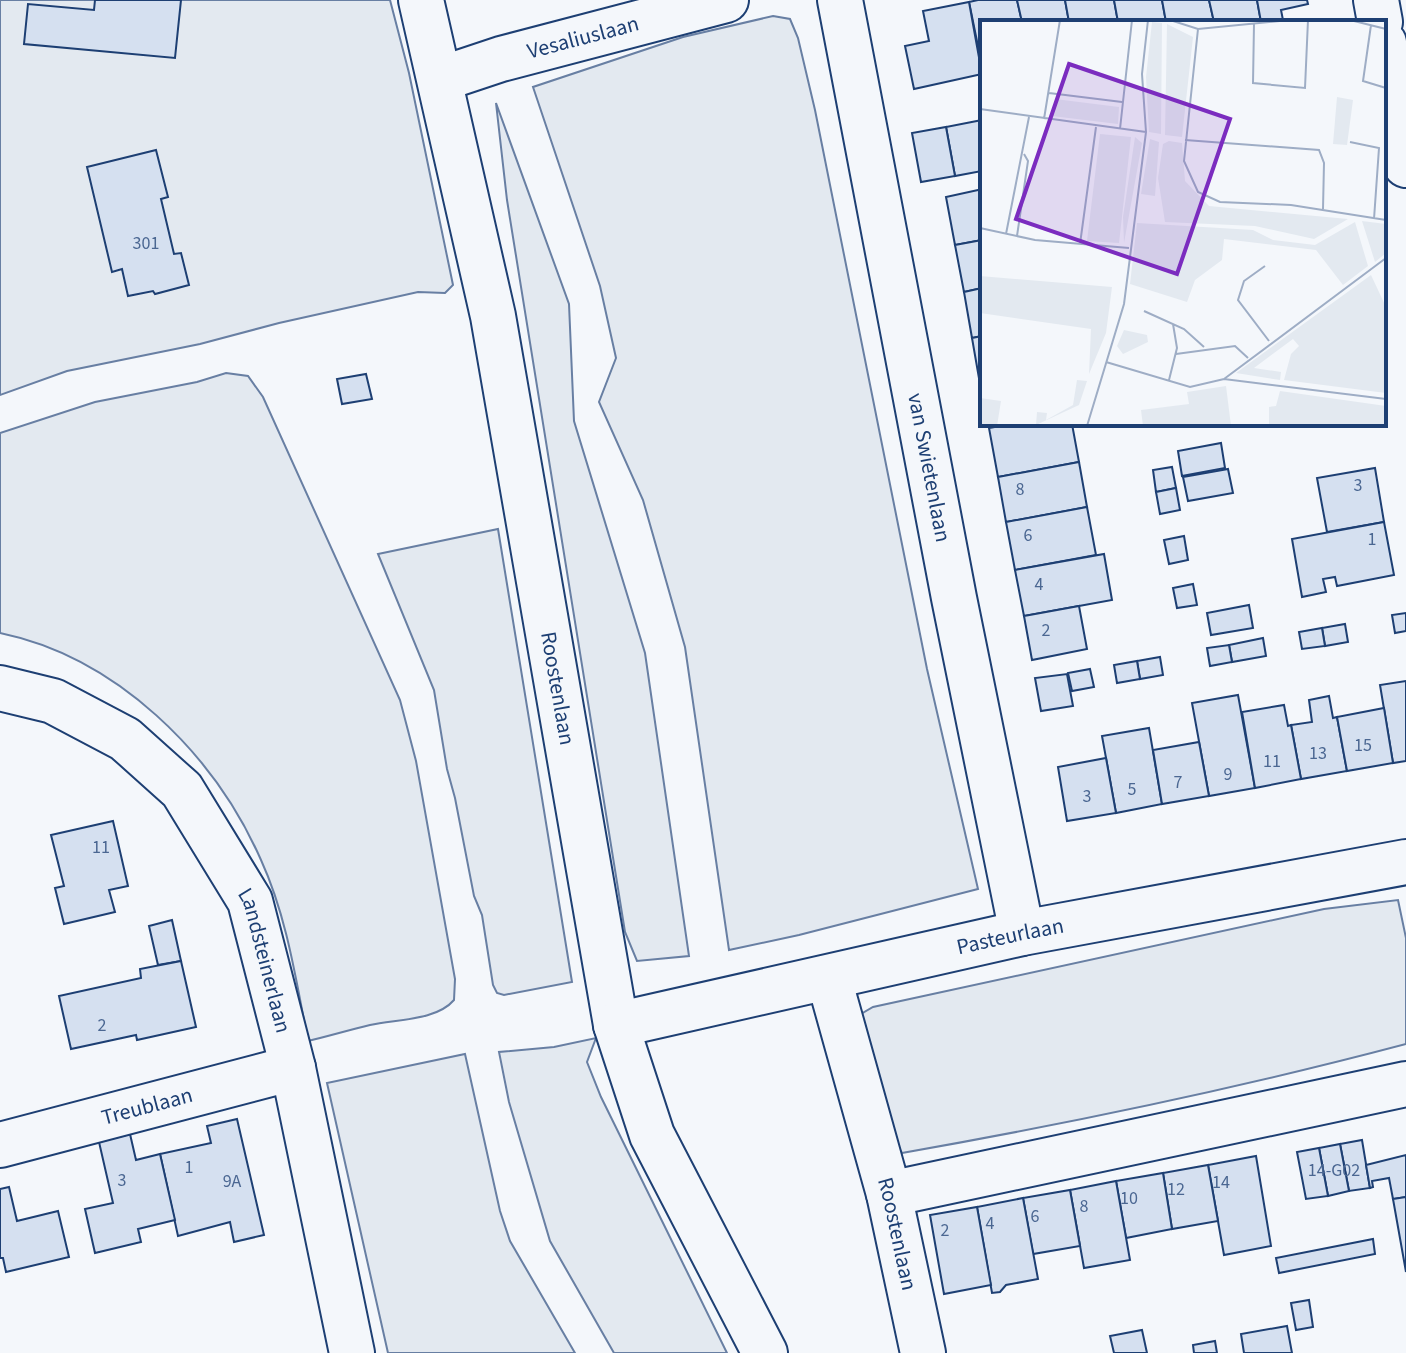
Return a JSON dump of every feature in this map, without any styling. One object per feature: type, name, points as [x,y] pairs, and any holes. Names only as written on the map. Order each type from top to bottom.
[{"type":"street","name":"Roostenlaan","points":[[421,0],[493,316],[616,1025],[652,1135],[765,1353]]},
{"type":"street","name":"Vesaliuslaan","points":[[441,79],[501,59],[726,0]]},
{"type":"street","name":"van Swietenlaan","points":[[840,0],[951,583],[1022,933]]},
{"type":"street","points":[[1376,0],[1380,20]]},
{"type":"street","points":[[1386,54],[1406,165]]},
{"type":"street","name":"Landsteinerlaan","points":[[0,688],[53,701],[125,739],[182,790],[250,901],[293,1068],[352,1353]]},
{"type":"street","name":"Pasteurlaan","points":[[616,1025],[1022,933],[1406,862]]},
{"type":"street","name":"Roostenlaan","points":[[829,979],[889,1194],[923,1353]]},
{"type":"street","name":"Treublaan","points":[[0,1145],[293,1068]]},
{"type":"street","points":[[889,1194],[1406,1084]]},
{"type":"shaded area","points":[[0,0],[390,0],[409,73],[453,285],[445,293],[418,292],[200,344],[67,371],[0,395]]},
{"type":"shaded area","points":[[773,16],[790,19],[798,38],[815,110],[927,669],[978,889],[729,950],[685,647],[643,500],[599,402],[616,358],[600,286],[533,87],[683,37]]},
{"type":"shaded area","points":[[496,103],[569,304],[574,421],[645,653],[689,956],[637,961],[625,932],[507,200]]},
{"type":"shaded area","points":[[226,373],[248,376],[263,397],[400,700],[416,761],[455,979],[454,1000],[426,1016],[370,1025],[308,1041],[278,904],[261,860],[217,783],[188,747],[156,715],[121,687],[43,645],[0,633],[0,433],[95,402],[197,382]]},
{"type":"shaded area","points":[[498,529],[572,982],[504,995],[497,993],[493,985],[482,915],[474,896],[434,690],[378,554]]},
{"type":"shaded area","points":[[1398,900],[1406,938],[1406,1044],[1218,1090],[966,1142],[902,1153],[894,1140],[861,1014],[873,1007],[1324,909]]},
{"type":"shaded area","points":[[596,1038],[587,1062],[601,1097],[727,1353],[614,1353],[550,1241],[509,1102],[499,1052],[554,1047]]},
{"type":"shaded area","points":[[465,1054],[500,1211],[510,1241],[575,1353],[388,1353],[327,1083]]},
{"type":"building","points":[[95,0],[181,0],[175,58],[24,44],[28,4],[94,10]]},
{"type":"building","points":[[1017,0],[1022,20],[980,20],[980,56],[969,2]]},
{"type":"building","points":[[1017,0],[1065,0],[1069,20],[1022,20]]},
{"type":"building","points":[[1065,0],[1114,0],[1118,20],[1069,20]]},
{"type":"building","points":[[1114,0],[1162,0],[1166,20],[1118,20]]},
{"type":"building","points":[[1162,0],[1209,0],[1214,20],[1166,20]]},
{"type":"building","points":[[1209,0],[1257,0],[1261,20],[1214,20]]},
{"type":"building","points":[[1257,0],[1307,0],[1308,4],[1281,10],[1283,20],[1261,20]]},
{"type":"building","points":[[969,2],[980,74],[914,89],[905,46],[929,41],[923,11]]},
{"type":"building","points":[[980,120],[980,171],[955,176],[946,127]]},
{"type":"building","points":[[946,127],[955,176],[921,182],[912,133]]},
{"type":"building","points":[[156,150],[168,197],[161,199],[174,254],[181,253],[189,285],[155,294],[153,291],[128,296],[122,269],[112,272],[87,167]]},
{"type":"building","points":[[980,190],[980,240],[955,245],[946,197]]},
{"type":"building","points":[[980,240],[980,288],[964,292],[955,245]]},
{"type":"building","points":[[980,288],[980,336],[972,338],[964,292]]},
{"type":"building","points":[[980,336],[980,384],[972,338]]},
{"type":"building","points":[[366,374],[372,399],[342,404],[337,379]]},
{"type":"building","points":[[1072,426],[1079,462],[998,477],[989,428]]},
{"type":"building","points":[[1221,443],[1225,468],[1182,476],[1178,451]]},
{"type":"building","points":[[1079,462],[1087,507],[1006,522],[998,477]]},
{"type":"building","points":[[1172,467],[1176,488],[1156,492],[1153,470]]},
{"type":"building","points":[[1375,468],[1384,522],[1327,532],[1317,478]]},
{"type":"building","points":[[1228,469],[1233,493],[1188,501],[1183,477]]},
{"type":"building","points":[[1176,488],[1180,510],[1160,514],[1156,492]]},
{"type":"building","points":[[1087,507],[1096,555],[1015,570],[1006,522]]},
{"type":"building","points":[[1384,522],[1394,575],[1337,586],[1335,577],[1323,579],[1326,592],[1302,597],[1292,539]]},
{"type":"building","points":[[1184,536],[1188,560],[1169,564],[1164,540]]},
{"type":"building","points":[[1104,554],[1112,600],[1024,616],[1015,570]]},
{"type":"building","points":[[1193,584],[1197,605],[1177,608],[1173,588]]},
{"type":"building","points":[[1249,605],[1253,628],[1211,635],[1207,613]]},
{"type":"building","points":[[1079,606],[1087,649],[1032,660],[1024,616]]},
{"type":"building","points":[[1406,613],[1406,631],[1395,633],[1392,615]]},
{"type":"building","points":[[1345,624],[1348,642],[1325,646],[1322,628]]},
{"type":"building","points":[[1322,628],[1325,646],[1302,649],[1299,632]]},
{"type":"building","points":[[1263,638],[1266,656],[1232,662],[1229,645]]},
{"type":"building","points":[[1229,645],[1232,662],[1210,666],[1207,648]]},
{"type":"building","points":[[1160,657],[1163,675],[1140,679],[1137,661]]},
{"type":"building","points":[[1137,661],[1140,679],[1117,683],[1114,665]]},
{"type":"building","points":[[1090,669],[1094,687],[1072,691],[1068,673]]},
{"type":"building","points":[[1067,674],[1073,706],[1041,711],[1035,678]]},
{"type":"building","points":[[1406,681],[1406,761],[1393,763],[1380,685]]},
{"type":"building","points":[[1238,695],[1255,788],[1209,796],[1192,703]]},
{"type":"building","points":[[1329,696],[1333,718],[1337,717],[1347,771],[1301,779],[1291,725],[1312,722],[1309,700]]},
{"type":"building","points":[[1284,705],[1301,779],[1255,788],[1242,712]]},
{"type":"building","points":[[1384,708],[1393,763],[1347,771],[1337,717]]},
{"type":"building","points":[[1149,728],[1162,804],[1116,813],[1102,736]]},
{"type":"building","points":[[1199,742],[1209,796],[1162,804],[1153,750]]},
{"type":"building","points":[[1106,758],[1116,813],[1067,821],[1058,767]]},
{"type":"building","points":[[113,821],[128,886],[109,890],[115,912],[64,924],[55,888],[64,886],[51,835]]},
{"type":"building","points":[[172,920],[181,961],[158,965],[149,926]]},
{"type":"building","points":[[181,961],[196,1027],[137,1040],[136,1035],[71,1049],[59,996],[141,978],[140,969]]},
{"type":"building","points":[[237,1119],[264,1235],[234,1242],[230,1222],[178,1236],[160,1154],[211,1143],[207,1126]]},
{"type":"building","points":[[130,1134],[136,1160],[160,1154],[175,1220],[138,1229],[141,1242],[95,1253],[85,1209],[113,1203],[99,1142]]},
{"type":"building","points":[[1362,1140],[1370,1188],[1349,1191],[1340,1144]]},
{"type":"building","points":[[1340,1144],[1349,1191],[1328,1196],[1319,1148]]},
{"type":"building","points":[[1319,1148],[1328,1196],[1306,1199],[1297,1152]]},
{"type":"building","points":[[1406,1155],[1406,1197],[1393,1199],[1389,1178],[1372,1181],[1373,1187],[1370,1188],[1366,1165]]},
{"type":"building","points":[[1256,1156],[1271,1246],[1224,1255],[1208,1165]]},
{"type":"building","points":[[1208,1165],[1218,1221],[1172,1229],[1163,1173]]},
{"type":"building","points":[[1163,1173],[1172,1229],[1126,1238],[1116,1181]]},
{"type":"building","points":[[1116,1181],[1130,1260],[1084,1268],[1070,1190]]},
{"type":"building","points":[[9,1187],[17,1221],[58,1211],[69,1257],[6,1272],[3,1258],[0,1258],[0,1189]]},
{"type":"building","points":[[1070,1190],[1080,1246],[1033,1254],[1023,1198]]},
{"type":"building","points":[[1406,1197],[1406,1272],[1393,1199]]},
{"type":"building","points":[[1023,1198],[1038,1279],[1006,1285],[1000,1292],[992,1293],[977,1207]]},
{"type":"building","points":[[977,1207],[991,1285],[944,1294],[930,1215]]},
{"type":"building","points":[[1373,1239],[1375,1254],[1279,1273],[1276,1258]]},
{"type":"building","points":[[1309,1300],[1313,1327],[1296,1330],[1291,1303]]},
{"type":"building","points":[[1287,1326],[1292,1353],[1244,1353],[1241,1334]]},
{"type":"building","points":[[1142,1330],[1147,1353],[1114,1353],[1110,1336]]},
{"type":"building","points":[[1215,1341],[1217,1353],[1194,1353],[1193,1345]]}]
